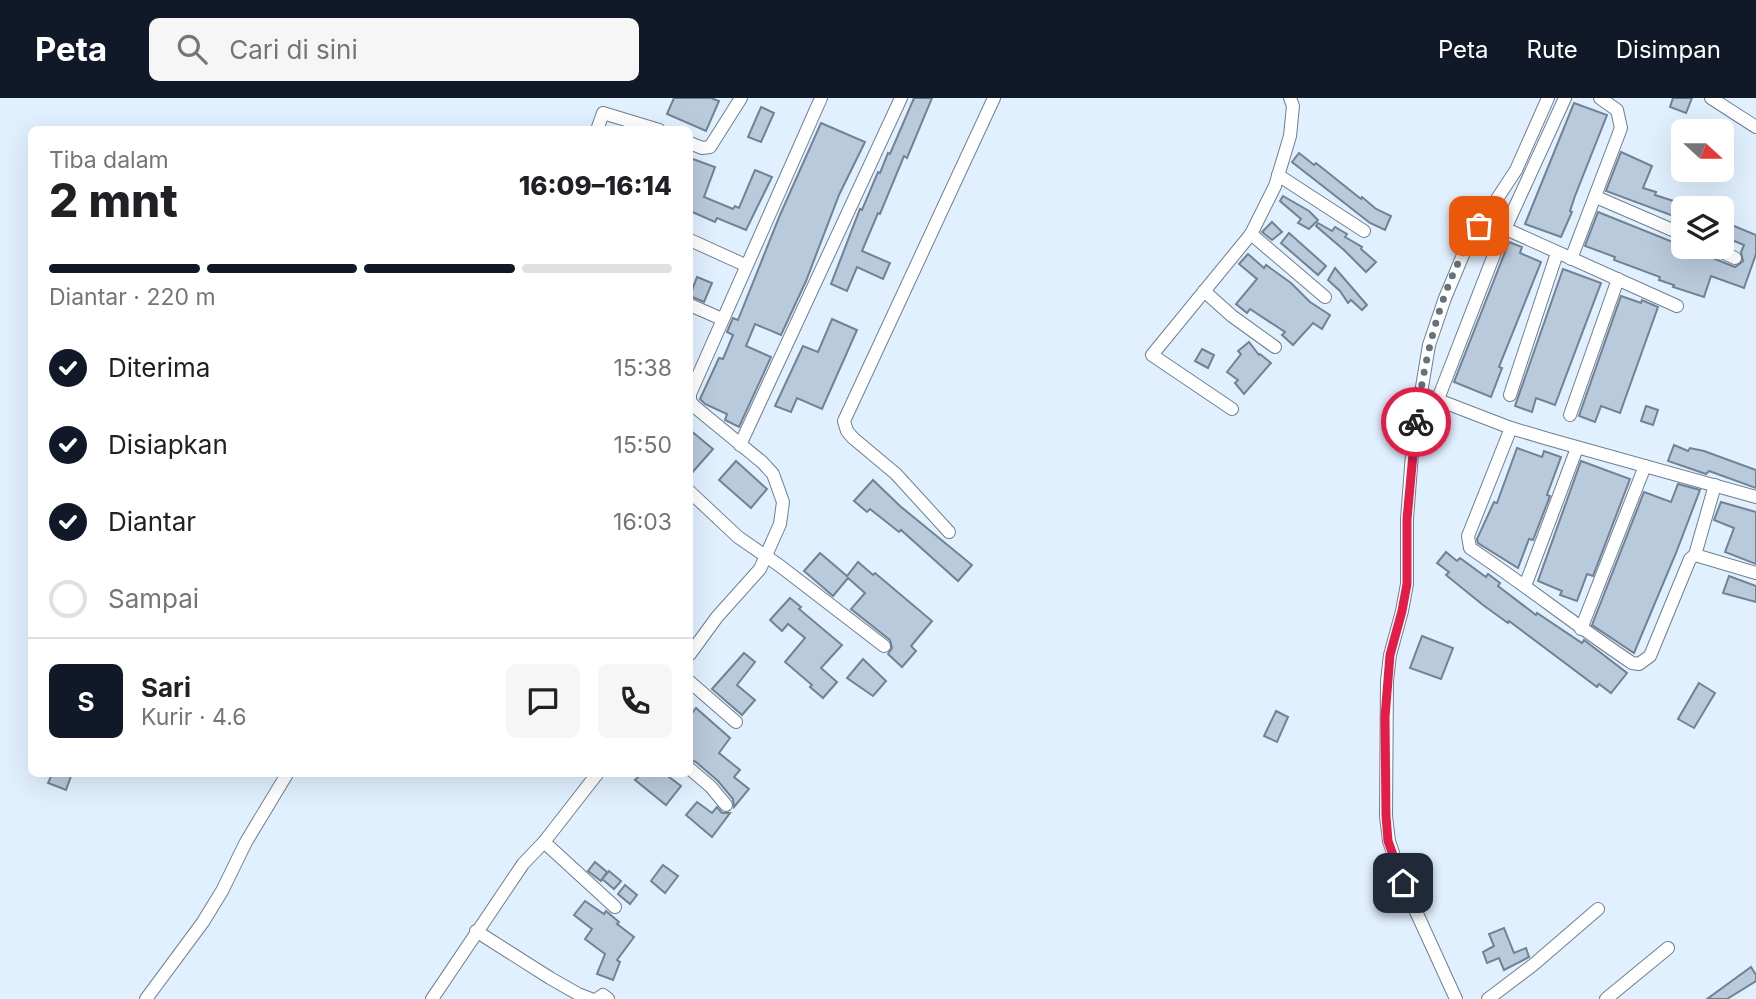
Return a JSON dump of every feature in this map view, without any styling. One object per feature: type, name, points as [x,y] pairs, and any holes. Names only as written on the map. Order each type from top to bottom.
[{"type":"street","points":[[693,144],[702,148],[710,147],[741,98]]},
{"type":"street","points":[[693,387],[821,98]]},
{"type":"street","points":[[740,445],[901,98]]},
{"type":"street","points":[[949,532],[896,474],[853,438],[844,421],[994,98]]},
{"type":"street","points":[[1232,409],[1152,355],[1251,234],[1278,176],[1290,136],[1293,106],[1290,98]]},
{"type":"street","points":[[1453,998],[1403,883],[1388,841],[1387,681],[1390,655],[1407,584],[1407,519],[1413,441],[1429,345],[1468,243],[1516,170],[1548,98]]},
{"type":"street","points":[[1438,399],[1506,229],[1565,98]]},
{"type":"street","points":[[1571,259],[1621,128],[1617,110],[1600,98]]},
{"type":"street","points":[[1711,98],[1756,127]]},
{"type":"street","points":[[599,126],[604,113],[646,126]]},
{"type":"street","points":[[1278,176],[1364,231]]},
{"type":"street","points":[[1596,197],[1671,229]]},
{"type":"street","points":[[1506,229],[1677,306]]},
{"type":"street","points":[[1251,234],[1325,297]]},
{"type":"street","points":[[693,241],[745,265]]},
{"type":"street","points":[[1510,395],[1557,253]]},
{"type":"street","points":[[1570,415],[1618,279]]},
{"type":"street","points":[[1204,291],[1232,316],[1275,347]]},
{"type":"street","points":[[693,306],[722,319]]},
{"type":"street","points":[[1420,393],[1511,428],[1756,497]]},
{"type":"street","points":[[693,404],[773,474],[783,502],[780,524],[760,569],[717,617],[693,650]]},
{"type":"street","points":[[1511,428],[1468,536],[1470,548],[1632,663],[1639,664],[1650,656],[1690,559],[1695,555],[1715,485]]},
{"type":"street","points":[[1525,586],[1577,448]]},
{"type":"street","points":[[1581,629],[1644,466]]},
{"type":"street","points":[[693,495],[719,521],[884,646]]},
{"type":"street","points":[[1695,555],[1756,573]]},
{"type":"street","points":[[693,685],[736,722]]},
{"type":"street","points":[[693,772],[726,805]]},
{"type":"street","points":[[146,999],[203,922],[285,777]]},
{"type":"street","points":[[432,999],[523,864],[544,842],[595,777]]},
{"type":"street","points":[[544,842],[615,907]]},
{"type":"street","points":[[1488,999],[1533,965],[1598,909]]},
{"type":"street","points":[[476,931],[550,978],[591,999]]},
{"type":"street","points":[[1606,999],[1668,948]]},
{"type":"street","points":[[597,999],[603,995],[608,999]]},
{"type":"building","points":[[674,98],[711,98],[719,101],[706,131],[667,114]]},
{"type":"building","points":[[914,98],[932,98],[907,158],[904,156],[862,251],[890,263],[883,279],[857,267],[847,291],[831,284],[860,209],[862,210],[888,153],[890,154]]},
{"type":"building","points":[[1673,98],[1692,98],[1686,113],[1670,107]]},
{"type":"building","points":[[1574,103],[1607,115],[1561,237],[1525,224]]},
{"type":"building","points":[[761,107],[774,113],[761,142],[748,137]]},
{"type":"building","points":[[821,123],[865,142],[839,195],[806,281],[781,335],[755,324],[746,346],[771,357],[739,427],[725,420],[727,414],[700,399],[719,358],[723,359],[733,335],[727,332],[733,318],[738,320]]},
{"type":"building","points":[[1621,152],[1652,166],[1643,188],[1671,200],[1671,215],[1606,191]]},
{"type":"building","points":[[1299,153],[1361,199],[1362,197],[1376,209],[1391,216],[1385,230],[1370,223],[1292,162]]},
{"type":"building","points":[[693,159],[715,167],[704,197],[733,209],[735,206],[739,208],[755,170],[772,177],[746,230],[717,218],[715,222],[693,212]]},
{"type":"building","points":[[1283,196],[1309,211],[1318,220],[1309,229],[1298,223],[1301,219],[1280,201]]},
{"type":"building","points":[[1598,212],[1671,241],[1671,259],[1715,259],[1735,267],[1743,261],[1741,252],[1744,245],[1734,241],[1734,226],[1756,235],[1756,254],[1744,288],[1711,276],[1704,297],[1673,287],[1674,285],[1659,280],[1660,277],[1585,246]]},
{"type":"building","points":[[1272,222],[1282,232],[1272,240],[1262,232]]},
{"type":"building","points":[[1318,223],[1332,231],[1335,227],[1347,234],[1345,237],[1362,247],[1376,262],[1366,272],[1316,226]]},
{"type":"building","points":[[1289,233],[1326,266],[1318,275],[1281,243]]},
{"type":"building","points":[[1509,242],[1522,247],[1520,253],[1541,262],[1499,367],[1502,368],[1491,397],[1454,382]]},
{"type":"building","points":[[1248,254],[1264,268],[1266,265],[1291,283],[1310,302],[1330,315],[1322,329],[1313,323],[1293,345],[1282,335],[1285,332],[1250,309],[1247,313],[1236,304],[1257,279],[1239,264]]},
{"type":"building","points":[[1335,268],[1367,305],[1362,310],[1351,300],[1348,303],[1328,280]]},
{"type":"building","points":[[1563,269],[1601,283],[1555,405],[1536,398],[1532,412],[1515,406]]},
{"type":"building","points":[[697,277],[712,283],[704,302],[693,297]]},
{"type":"building","points":[[1621,296],[1641,303],[1642,300],[1658,307],[1620,413],[1601,406],[1595,422],[1579,416]]},
{"type":"building","points":[[832,319],[857,330],[822,409],[797,398],[791,412],[775,406],[803,346],[818,352]]},
{"type":"building","points":[[1249,342],[1259,355],[1271,363],[1244,394],[1235,383],[1238,380],[1227,372],[1241,354],[1238,351]]},
{"type":"building","points":[[1202,349],[1214,355],[1208,368],[1195,361]]},
{"type":"building","points":[[1646,406],[1658,410],[1653,425],[1641,421]]},
{"type":"building","points":[[693,432],[713,449],[693,472]]},
{"type":"building","points":[[1674,445],[1688,451],[1690,448],[1704,451],[1756,470],[1756,488],[1709,471],[1706,474],[1668,461]]},
{"type":"building","points":[[1517,448],[1542,457],[1544,451],[1561,457],[1533,540],[1529,539],[1518,568],[1478,543],[1477,539],[1494,502],[1497,503]]},
{"type":"building","points":[[736,461],[767,489],[751,508],[719,480]]},
{"type":"building","points":[[1581,461],[1630,479],[1593,576],[1587,574],[1577,601],[1560,595],[1562,591],[1538,581]]},
{"type":"building","points":[[873,480],[900,506],[972,565],[958,581],[901,530],[899,532],[870,509],[867,512],[854,501]]},
{"type":"building","points":[[1678,484],[1700,490],[1634,653],[1592,625],[1644,492],[1671,502]]},
{"type":"building","points":[[1721,502],[1756,512],[1756,564],[1725,552],[1734,528],[1714,520]]},
{"type":"building","points":[[1446,552],[1457,561],[1460,558],[1486,577],[1488,574],[1500,583],[1498,586],[1536,615],[1537,613],[1582,643],[1584,640],[1627,673],[1611,693],[1599,684],[1597,687],[1446,575],[1449,572],[1437,563]]},
{"type":"building","points":[[820,553],[847,576],[858,562],[932,621],[911,646],[916,651],[902,667],[888,654],[892,648],[890,640],[851,609],[865,593],[848,578],[833,596],[804,571]]},
{"type":"building","points":[[1729,576],[1756,586],[1756,602],[1723,593]]},
{"type":"building","points":[[790,598],[801,607],[799,609],[842,645],[821,668],[837,682],[823,698],[785,662],[805,638],[788,624],[782,631],[770,620]]},
{"type":"building","points":[[1422,636],[1453,648],[1441,679],[1410,668]]},
{"type":"building","points":[[744,653],[755,662],[737,685],[755,700],[742,715],[712,689]]},
{"type":"building","points":[[863,659],[886,681],[873,696],[847,678]]},
{"type":"building","points":[[1699,683],[1715,693],[1694,728],[1678,719]]},
{"type":"building","points":[[696,708],[730,738],[719,753],[740,770],[734,777],[749,789],[734,807],[733,799],[718,781],[693,761],[693,712]]},
{"type":"building","points":[[1276,711],[1288,717],[1277,742],[1264,736]]},
{"type":"building","points":[[51,777],[71,777],[66,790],[48,783]]},
{"type":"building","points":[[638,777],[669,777],[681,786],[666,805],[635,780]]},
{"type":"building","points":[[697,802],[712,813],[717,807],[722,813],[730,813],[712,837],[686,815]]},
{"type":"building","points":[[595,862],[607,872],[601,881],[588,871]]},
{"type":"building","points":[[663,865],[678,876],[665,893],[651,881]]},
{"type":"building","points":[[609,871],[621,881],[614,889],[602,879]]},
{"type":"building","points":[[625,885],[637,895],[630,904],[618,894]]},
{"type":"building","points":[[585,901],[604,914],[606,911],[634,937],[617,960],[620,962],[613,980],[597,974],[605,954],[585,939],[592,929],[574,915]]},
{"type":"building","points":[[1504,928],[1514,953],[1526,948],[1529,957],[1504,970],[1499,958],[1487,963],[1483,952],[1494,946],[1489,934]]},
{"type":"building","points":[[1751,967],[1756,981],[1727,999],[1707,999]]},
{"type":"way so far","points":[[1416,422],[1429,345],[1468,243],[1479,226]]},
{"type":"route","points":[[1403,883],[1388,841],[1385,717],[1390,655],[1407,584],[1407,519],[1416,422]]}]
